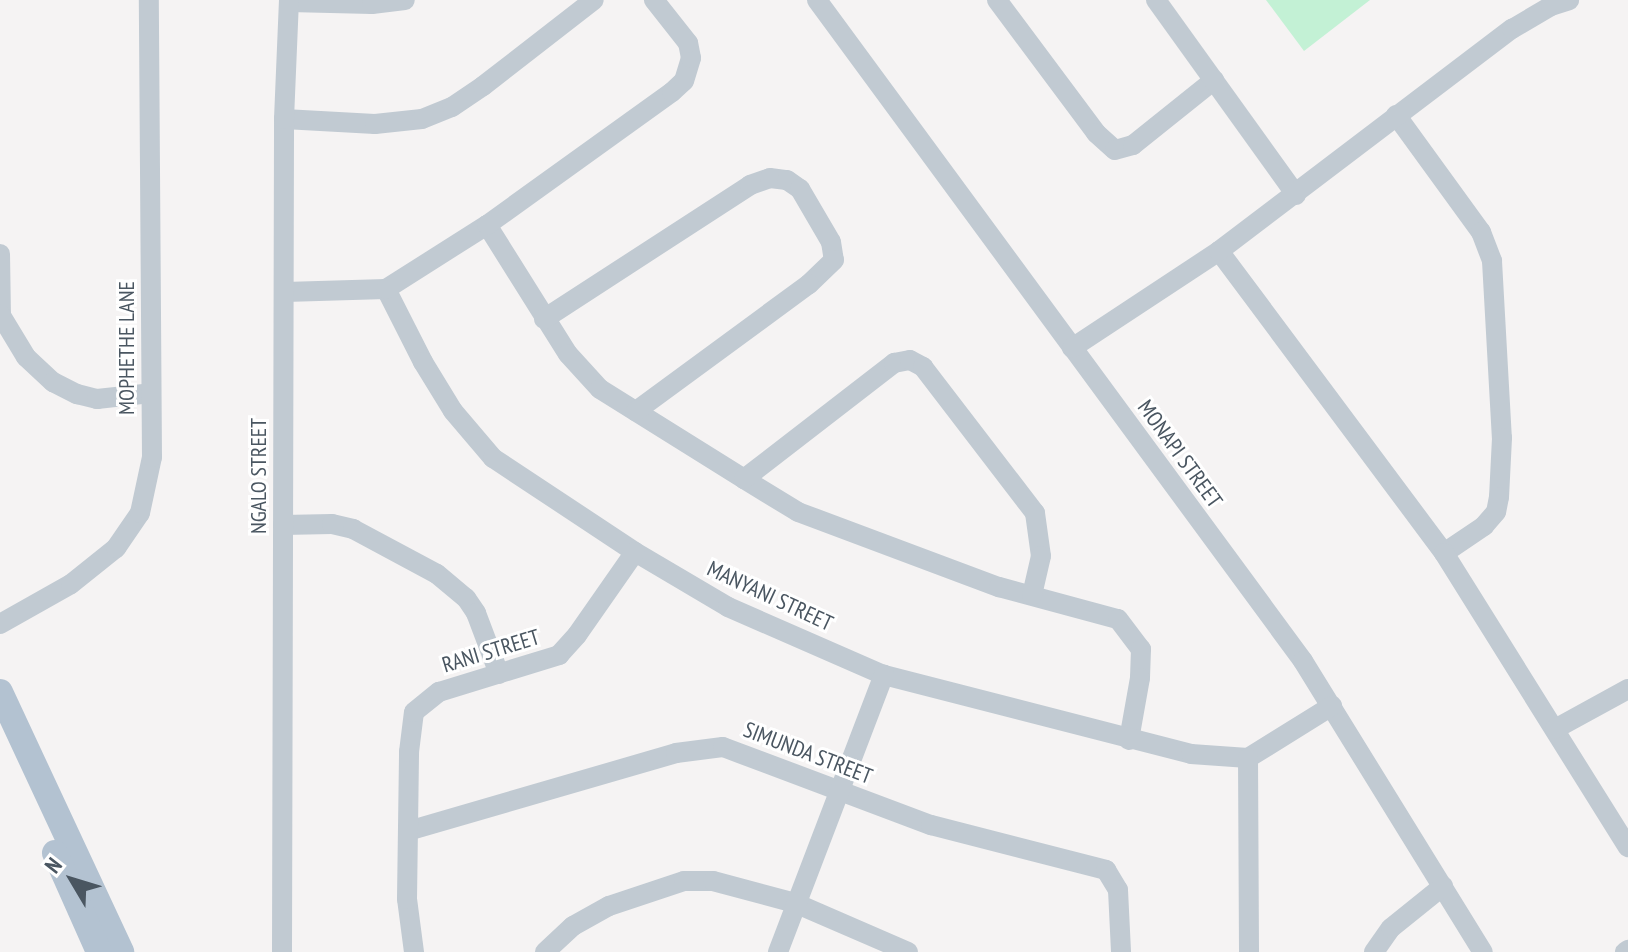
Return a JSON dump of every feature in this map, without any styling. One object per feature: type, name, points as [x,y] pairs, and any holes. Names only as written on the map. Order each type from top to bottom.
[{"type":"main road","points":[[0,692],[121,952]]},
{"type":"main road","points":[[0,732],[99,952]]},
{"type":"street","name":"MOPHETHE LANE","points":[[0,624],[71,584],[116,548],[140,513],[152,457],[149,0]]},
{"type":"street","points":[[289,1],[372,4],[405,0]]},
{"type":"street","points":[[284,119],[375,124],[422,119],[452,107],[483,86],[594,0]]},
{"type":"street","points":[[285,292],[386,289],[487,225],[684,81],[691,67],[688,43],[654,0]]},
{"type":"street","name":"MONAPI STREET","points":[[817,0],[1303,661],[1483,952]]},
{"type":"street","points":[[997,0],[1096,133],[1115,150],[1133,145],[1214,80]]},
{"type":"street","points":[[1156,0],[1296,195]]},
{"type":"street","points":[[1072,348],[1219,251],[1512,29],[1551,6],[1569,0]]},
{"type":"street","name":"NGALO STREET","points":[[282,952],[284,119],[289,1]]},
{"type":"street","points":[[1396,115],[1481,232],[1492,261],[1502,438],[1499,497],[1496,512],[1484,526],[1444,553]]},
{"type":"street","points":[[544,319],[750,185],[770,178],[787,180],[800,189],[831,242],[834,260],[809,284],[636,411]]},
{"type":"street","points":[[487,225],[568,354],[600,389],[744,479],[798,512],[999,587],[1118,619],[1141,649],[1140,678],[1129,740]]},
{"type":"street","points":[[1219,251],[1444,553],[1628,847]]},
{"type":"street","points":[[0,254],[0,314],[26,357],[53,382],[77,394],[97,399],[151,393]]},
{"type":"street","name":"MANYANI STREET","points":[[386,289],[423,362],[453,411],[493,458],[635,552],[728,607],[884,675],[1129,740],[1191,754],[1248,758]]},
{"type":"street","points":[[744,479],[894,363],[910,360],[923,367],[1035,513],[1041,556],[1032,595]]},
{"type":"street","points":[[283,525],[332,524],[353,529],[437,574],[466,598],[476,613],[499,674]]},
{"type":"street","name":"RANI STREET","points":[[414,952],[407,899],[409,752],[414,712],[439,692],[559,655],[577,635],[635,552]]},
{"type":"street","points":[[778,952],[884,675]]},
{"type":"street","points":[[1555,729],[1628,689]]},
{"type":"street","points":[[1249,952],[1248,758],[1332,706]]},
{"type":"street","name":"SIMUNDA STREET","points":[[408,831],[701,747],[723,747],[931,825],[1106,870],[1118,890],[1121,952]]},
{"type":"street","points":[[545,952],[593,913],[684,881],[713,881],[752,888],[795,903],[908,952]]},
{"type":"street","points":[[1374,952],[1391,928],[1443,886]]},
{"type":"green space","points":[[1266,0],[1370,0],[1304,51]]}]
